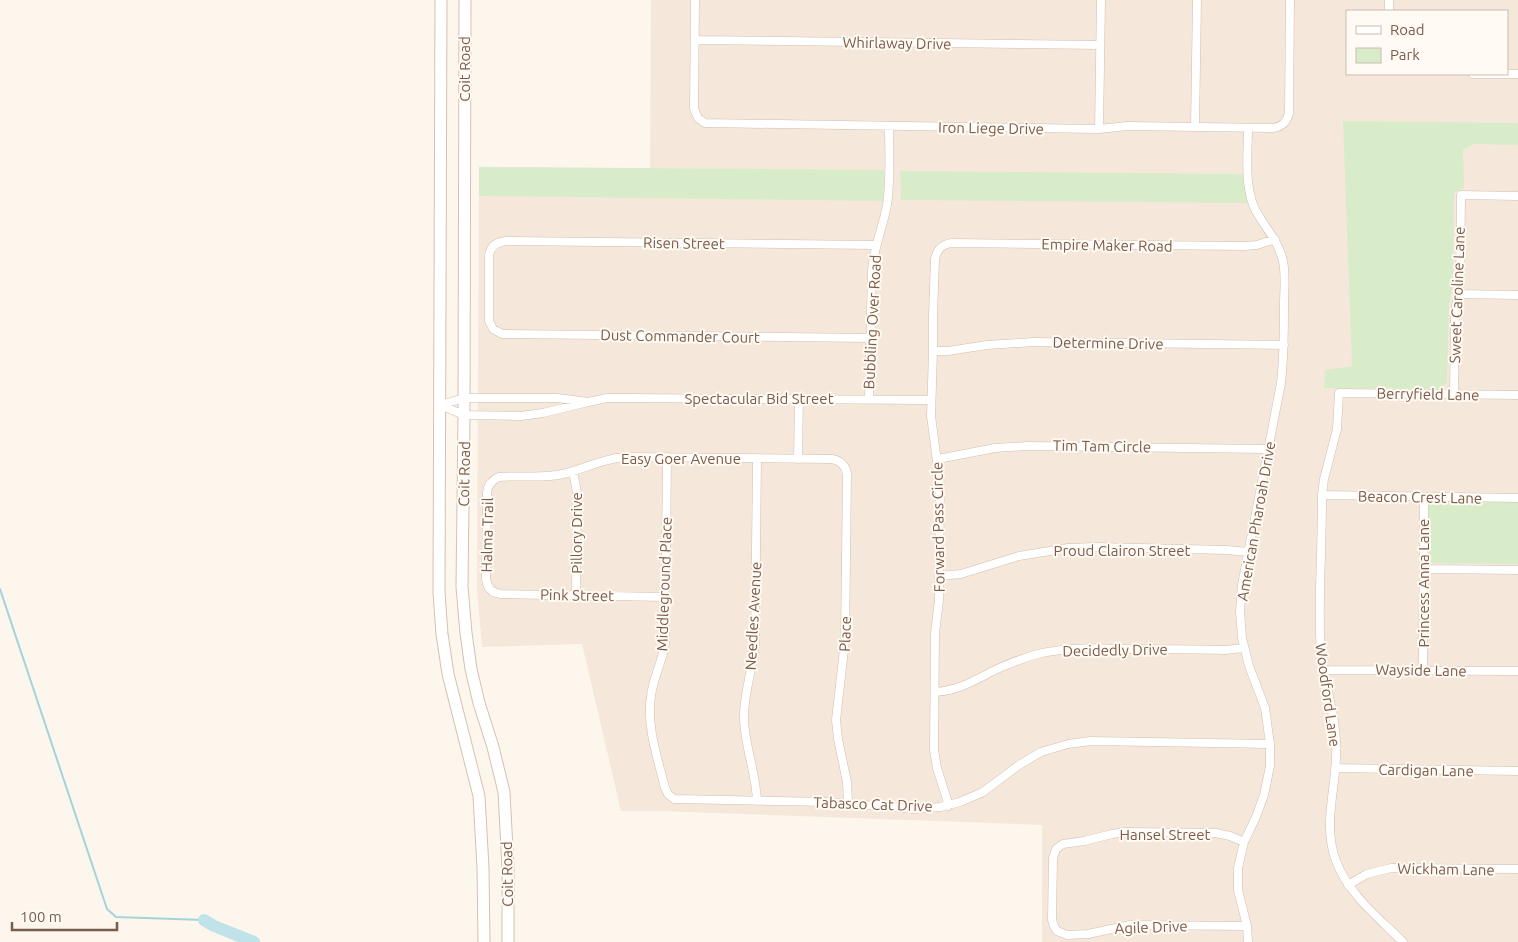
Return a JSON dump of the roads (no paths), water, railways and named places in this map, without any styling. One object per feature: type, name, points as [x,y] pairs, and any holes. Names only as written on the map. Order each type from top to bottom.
[{"type":"main road","name":"Coit Road","points":[[441,0],[439,593],[442,634],[448,674],[479,796],[483,868],[484,942]]},
{"type":"main road","name":"Coit Road","points":[[465,0],[462,587],[471,669],[504,792],[508,868],[508,942]]},
{"type":"street","points":[[695,40],[696,0]]},
{"type":"street","points":[[1099,129],[1100,0]]},
{"type":"street","points":[[1196,127],[1197,0]]},
{"type":"street","name":"Iron Liege Drive","points":[[695,40],[694,110],[698,118],[709,124],[1099,129],[1126,126],[1276,128],[1285,123],[1289,113],[1290,0]]},
{"type":"street","name":"Whirlaway Drive","points":[[695,40],[1100,45]]},
{"type":"street","name":"Bubbling Over Road","points":[[868,399],[872,270],[888,195],[889,126]]},
{"type":"street","name":"American Pharoah Drive","points":[[1248,128],[1248,176],[1251,196],[1258,215],[1274,239],[1281,254],[1284,271],[1284,345],[1280,391],[1248,552],[1240,605],[1244,648],[1265,708],[1270,744],[1270,766],[1264,795],[1244,842],[1239,861],[1237,880],[1239,897],[1247,926],[1248,942]]},
{"type":"street","name":"Sweet Caroline Lane","points":[[1454,394],[1455,313],[1458,294],[1461,195],[1518,196]]},
{"type":"street","name":"Empire Maker Road","points":[[940,248],[952,243],[1244,246],[1257,245],[1274,239]]},
{"type":"street","name":"Risen Street","points":[[492,328],[488,318],[489,256],[494,245],[506,240],[876,245]]},
{"type":"street","name":"Forward Pass Circle","points":[[940,248],[936,256],[931,400],[932,428],[938,459],[940,484],[939,600],[935,633],[934,755],[949,806]]},
{"type":"street","points":[[1458,294],[1518,295]]},
{"type":"street","name":"Dust Commander Court","points":[[492,328],[503,334],[870,338]]},
{"type":"street","name":"Determine Drive","points":[[933,351],[948,351],[993,344],[1034,342],[1284,345]]},
{"type":"street","name":"Berryfield Lane","points":[[1338,393],[1518,395]]},
{"type":"street","name":"Woodford Lane","points":[[1338,393],[1337,430],[1324,479],[1322,495],[1320,629],[1323,670],[1336,733],[1335,768],[1329,814],[1330,835],[1336,861],[1348,884],[1363,903],[1403,942]]},
{"type":"street","name":"Spectacular Bid Street","points":[[440,405],[464,398],[557,398],[588,402]]},
{"type":"street","name":"Spectacular Bid Street","points":[[440,405],[464,415],[532,415],[607,398],[931,400]]},
{"type":"street","points":[[798,459],[799,398]]},
{"type":"street","name":"Tim Tam Circle","points":[[938,459],[1011,446],[1061,445],[1268,449]]},
{"type":"street","name":"Middleground Place","points":[[667,457],[664,648],[653,686],[650,710],[651,725],[665,788],[670,796]]},
{"type":"street","name":"Easy Goer Avenue","points":[[492,481],[500,477],[546,477],[614,458],[832,459],[843,464]]},
{"type":"street","name":"Needles Avenue","points":[[757,801],[755,778],[745,732],[744,714],[755,643],[758,458]]},
{"type":"street","name":"Place","points":[[843,464],[847,474],[845,641],[836,720],[847,782],[848,803]]},
{"type":"street","name":"Pillory Drive","points":[[573,471],[577,493],[576,595]]},
{"type":"street","name":"Halma Trail","points":[[490,589],[486,579],[487,492],[492,481]]},
{"type":"street","name":"Beacon Crest Lane","points":[[1322,495],[1518,498]]},
{"type":"street","name":"Princess Anna Lane","points":[[1423,670],[1424,497]]},
{"type":"street","name":"Proud Clairon Street","points":[[939,576],[961,574],[1019,556],[1068,548],[1094,547],[1248,552]]},
{"type":"street","points":[[1424,569],[1518,570]]},
{"type":"street","name":"Pink Street","points":[[490,589],[501,594],[666,596]]},
{"type":"street","name":"Decidedly Drive","points":[[935,692],[962,687],[996,669],[1021,659],[1065,649],[1225,650],[1244,648]]},
{"type":"street","name":"Wayside Lane","points":[[1323,670],[1518,671]]},
{"type":"street","name":"Tabasco Cat Drive","points":[[670,796],[679,800],[848,803],[914,809],[932,808],[949,806],[983,792],[1031,757],[1049,749],[1068,744],[1091,741],[1270,744]]},
{"type":"street","name":"Cardigan Lane","points":[[1335,768],[1518,771]]},
{"type":"street","name":"Hansel Street","points":[[1057,931],[1052,920],[1053,858],[1058,848],[1065,843],[1126,832],[1216,833],[1244,842]]},
{"type":"street","name":"Wickham Lane","points":[[1348,884],[1367,874],[1391,868],[1518,870]]},
{"type":"street","name":"Agile Drive","points":[[1057,931],[1062,934],[1071,935],[1093,933],[1130,925],[1247,926]]},
{"type":"waterway","points":[[0,589],[107,909],[116,917],[204,920]]},
{"type":"waterway","points":[[204,920],[254,942]]}]
